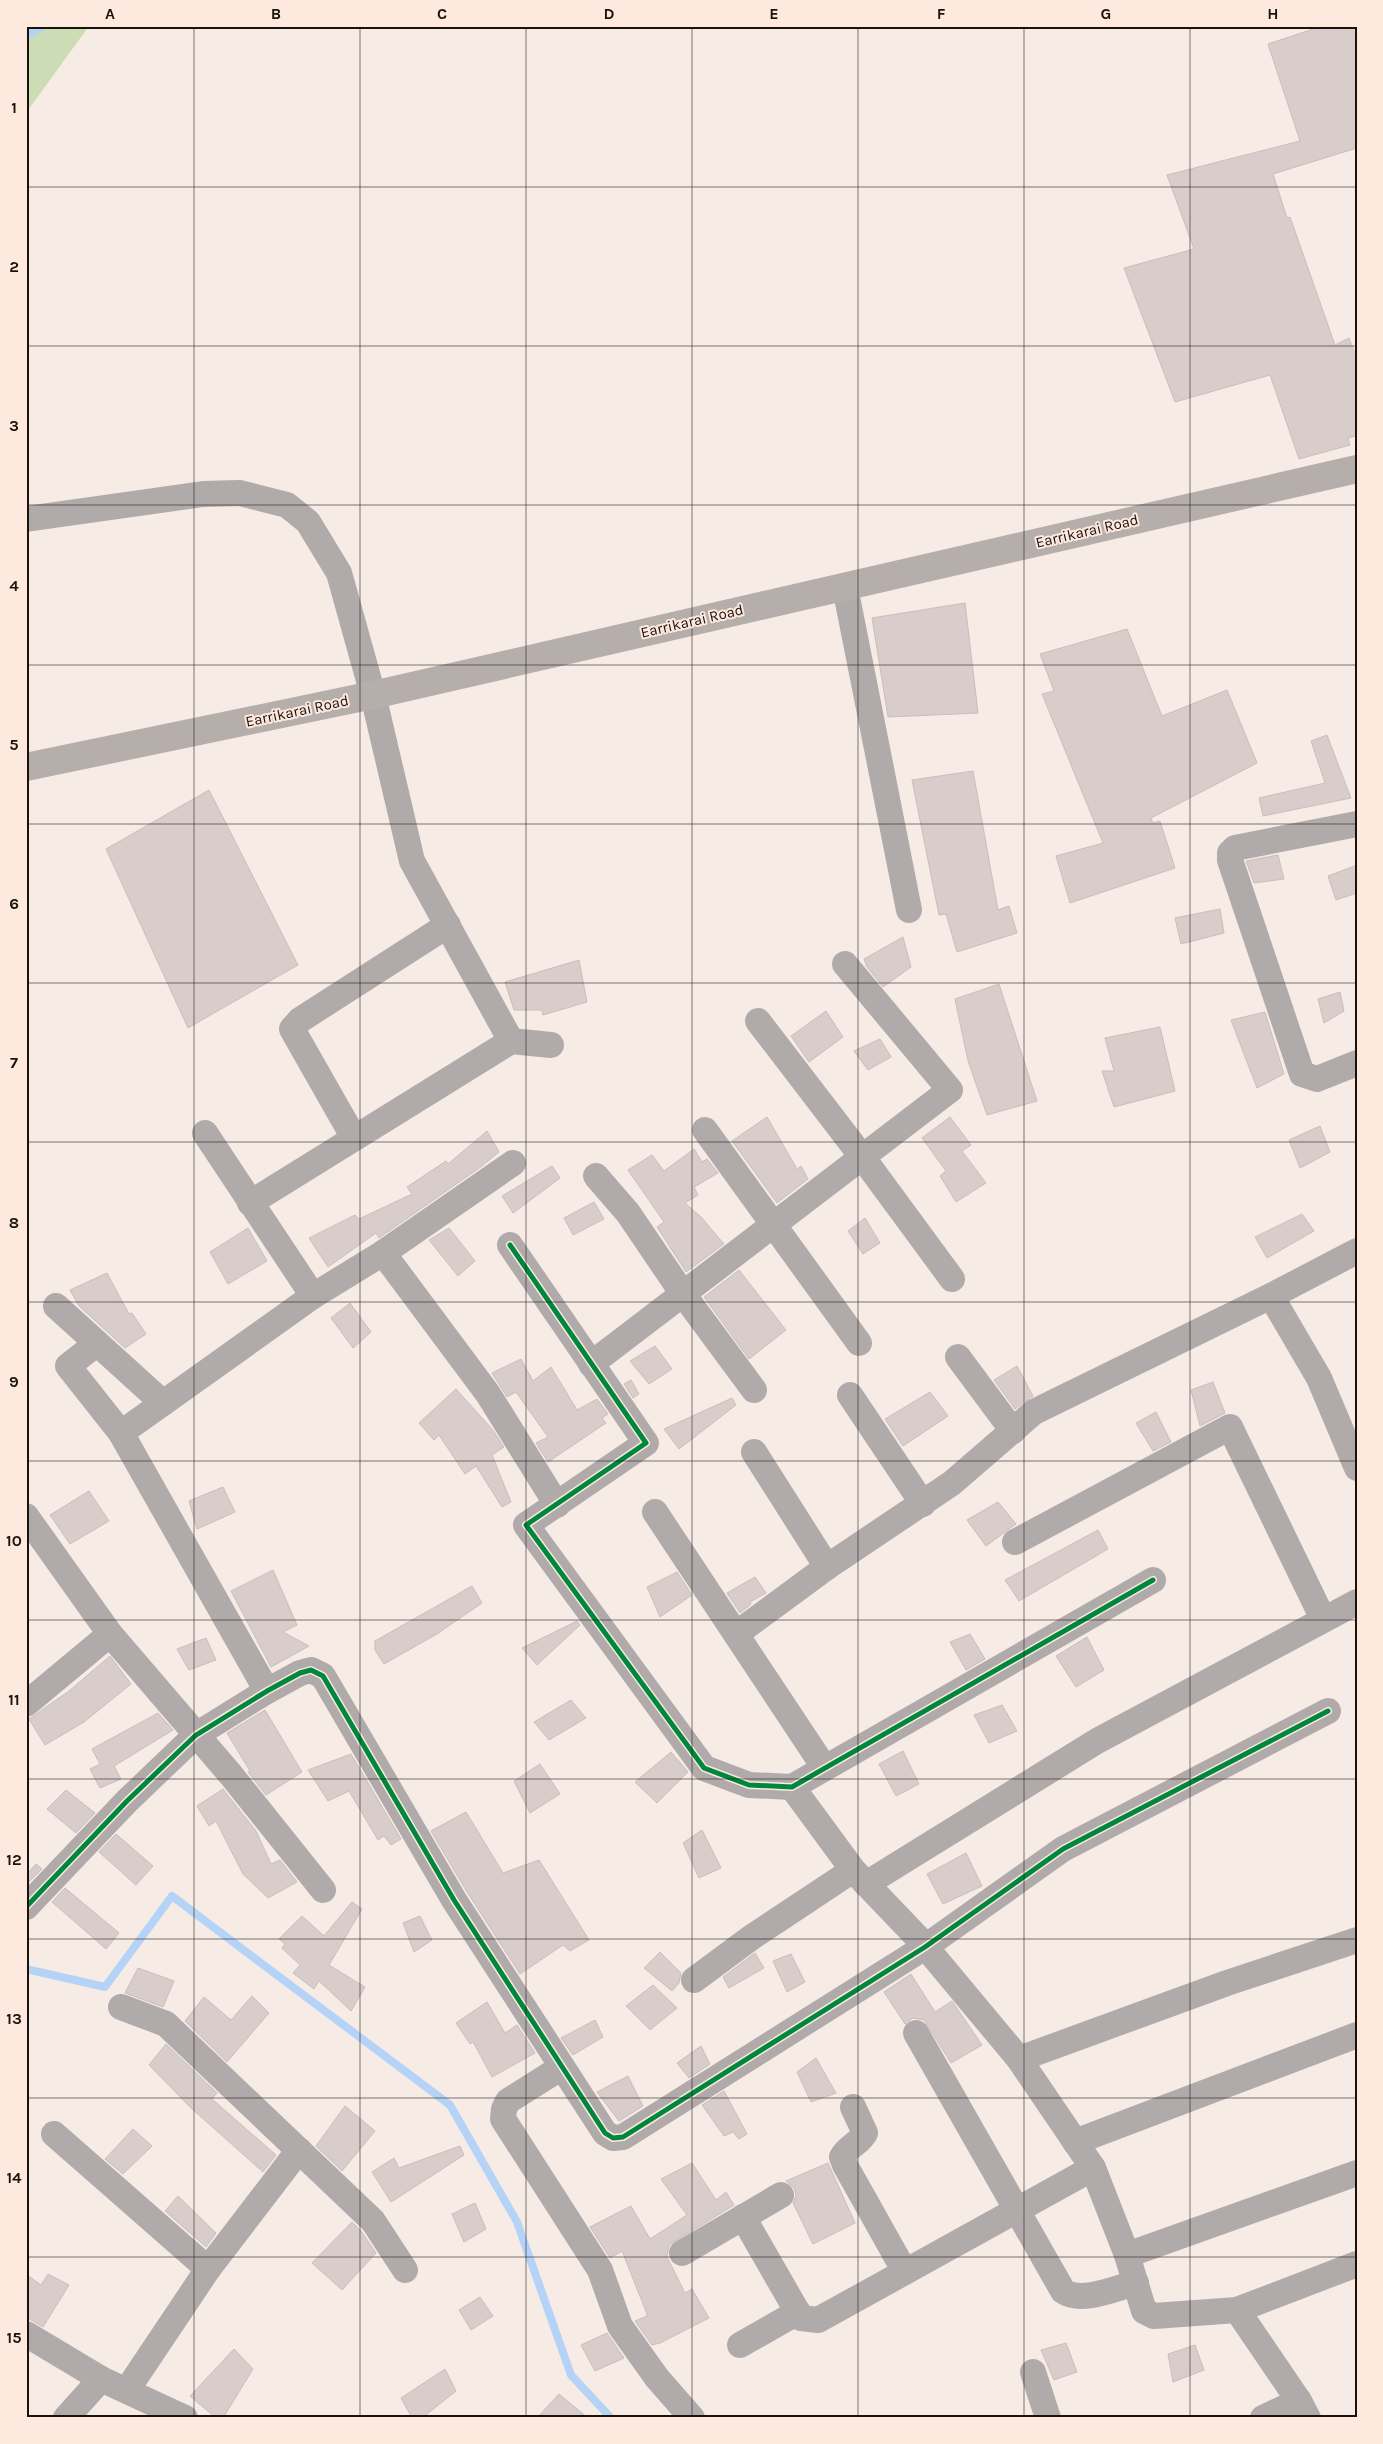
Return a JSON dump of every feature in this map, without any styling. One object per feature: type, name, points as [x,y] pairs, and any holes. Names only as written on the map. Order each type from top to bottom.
[{"type":"main road","name":"Earrikarai Road","points":[[26,767],[373,695],[1357,469]]},
{"type":"street","points":[[26,519],[203,494],[240,493],[287,505],[308,522],[339,573],[373,695],[412,861],[511,1041]]},
{"type":"street","points":[[845,587],[909,910]]},
{"type":"street","points":[[1357,824],[1235,848],[1230,852],[1230,860],[1302,1074],[1317,1079],[1357,1063]]},
{"type":"street","points":[[354,1138],[292,1028],[300,1020],[448,925]]},
{"type":"street","points":[[591,1364],[950,1090],[845,964]]},
{"type":"street","points":[[758,1020],[863,1158],[952,1280]]},
{"type":"street","points":[[250,1203],[511,1041],[551,1045]]},
{"type":"street","points":[[704,1130],[859,1343]]},
{"type":"street","points":[[205,1132],[313,1296]]},
{"type":"street","points":[[121,1433],[313,1296],[383,1253],[513,1163]]},
{"type":"street","points":[[596,1176],[628,1214],[683,1294],[754,1390]]},
{"type":"street","points":[[510,1246],[646,1443],[526,1525],[704,1768],[749,1784],[792,1787],[1153,1580]]},
{"type":"street","points":[[736,1634],[827,1567],[952,1483],[1034,1412],[1271,1296],[1357,1250]]},
{"type":"street","points":[[383,1253],[488,1394],[557,1505]]},
{"type":"street","points":[[1271,1296],[1319,1378],[1357,1468]]},
{"type":"street","points":[[56,1306],[163,1403]]},
{"type":"street","points":[[96,1344],[68,1366],[121,1433],[267,1691]]},
{"type":"street","points":[[958,1357],[1013,1430]]},
{"type":"street","points":[[850,1395],[923,1504]]},
{"type":"street","points":[[1015,1542],[1230,1427],[1324,1620]]},
{"type":"street","points":[[754,1452],[827,1567]]},
{"type":"street","points":[[655,1512],[824,1767]]},
{"type":"street","points":[[26,1516],[110,1634],[231,1775],[323,1890]]},
{"type":"street","points":[[694,1980],[752,1936],[860,1877],[1097,1741],[1356,1604]]},
{"type":"street","points":[[26,1704],[110,1634]]},
{"type":"street","points":[[26,1906],[127,1801],[196,1736],[267,1691],[300,1673],[311,1670],[323,1676],[454,1900],[604,2133],[613,2138],[623,2137],[925,1947],[1063,1849],[1328,1711]]},
{"type":"street","points":[[792,1787],[860,1877],[925,1947],[1018,2059],[1075,2142],[1092,2168],[1127,2255],[1144,2311],[1154,2316],[1237,2310],[1357,2264]]},
{"type":"street","points":[[1018,2059],[1227,1983],[1357,1940]]},
{"type":"street","points":[[121,2007],[166,2024],[373,2221],[405,2270]]},
{"type":"street","points":[[916,2033],[1063,2291],[1071,2296],[1082,2296],[1136,2283]]},
{"type":"street","points":[[1075,2142],[1357,2035]]},
{"type":"street","points":[[562,2067],[508,2101],[504,2109],[503,2118],[600,2270],[620,2326],[657,2378],[692,2418]]},
{"type":"street","points":[[852,2107],[865,2133],[861,2140],[847,2148],[842,2158],[905,2272]]},
{"type":"street","points":[[54,2134],[208,2269]]},
{"type":"street","points":[[127,2390],[208,2269],[299,2150]]},
{"type":"street","points":[[742,2217],[801,2318],[818,2320],[1092,2168]]},
{"type":"street","points":[[1127,2255],[1357,2173]]},
{"type":"street","points":[[682,2253],[780,2195]]},
{"type":"street","points":[[1237,2310],[1304,2409],[1263,2418]]},
{"type":"street","points":[[740,2345],[798,2312]]},
{"type":"street","points":[[26,2334],[101,2379],[185,2418]]},
{"type":"street","points":[[1033,2372],[1048,2418]]},
{"type":"street","points":[[66,2418],[101,2379]]},
{"type":"green space","points":[[26,26],[89,26],[26,113]]},
{"type":"building","points":[[1322,26],[1357,26],[1357,148],[1273,174],[1287,218],[1290,217],[1335,345],[1349,338],[1357,358],[1357,436],[1348,438],[1350,445],[1299,459],[1270,375],[1175,402],[1124,268],[1194,249],[1167,175],[1300,141],[1268,44]]},
{"type":"building","points":[[965,603],[978,713],[888,717],[872,618]]},
{"type":"building","points":[[1127,629],[1162,716],[1227,690],[1257,763],[1151,818],[1153,823],[1160,821],[1175,868],[1070,903],[1056,856],[1103,843],[1042,694],[1054,691],[1040,654]]},
{"type":"building","points":[[1327,735],[1351,798],[1263,816],[1259,798],[1325,783],[1311,741]]},
{"type":"building","points":[[973,771],[998,910],[1009,906],[1017,933],[957,952],[946,914],[939,915],[912,780]]},
{"type":"building","points":[[209,790],[298,965],[188,1028],[106,849]]},
{"type":"building","points":[[1278,855],[1284,879],[1254,883],[1246,861]]},
{"type":"building","points":[[1357,865],[1357,893],[1336,900],[1328,876]]},
{"type":"building","points":[[1220,909],[1224,933],[1181,944],[1175,918]]},
{"type":"building","points":[[903,937],[911,967],[883,987],[867,967],[864,959]]},
{"type":"building","points":[[579,960],[587,1002],[543,1015],[542,1010],[514,1010],[505,982]]},
{"type":"building","points":[[999,984],[1037,1101],[987,1115],[968,1061],[955,999]]},
{"type":"building","points":[[1340,992],[1344,1011],[1324,1023],[1318,999]]},
{"type":"building","points":[[826,1011],[843,1037],[809,1062],[791,1036]]},
{"type":"building","points":[[1265,1012],[1284,1074],[1257,1088],[1231,1020]]},
{"type":"building","points":[[1160,1027],[1175,1091],[1114,1107],[1102,1071],[1114,1071],[1105,1038]]},
{"type":"building","points":[[880,1039],[891,1057],[868,1070],[854,1051]]},
{"type":"building","points":[[767,1117],[797,1169],[801,1166],[808,1179],[777,1203],[732,1141]]},
{"type":"building","points":[[950,1117],[971,1145],[962,1151],[986,1183],[956,1202],[940,1176],[946,1171],[922,1138]]},
{"type":"building","points":[[1320,1126],[1330,1152],[1300,1168],[1289,1140]]},
{"type":"building","points":[[487,1131],[499,1152],[379,1238],[376,1233],[328,1267],[309,1238],[355,1215],[359,1219],[412,1194],[407,1187],[446,1161],[448,1164]]},
{"type":"building","points":[[694,1149],[702,1162],[707,1159],[718,1173],[694,1187],[698,1195],[685,1203],[701,1217],[724,1244],[686,1272],[657,1227],[664,1222],[628,1170],[652,1155],[664,1171]]},
{"type":"building","points":[[552,1166],[560,1178],[513,1213],[502,1196]]},
{"type":"building","points":[[594,1202],[604,1219],[573,1235],[564,1218]]},
{"type":"building","points":[[1302,1214],[1314,1231],[1267,1258],[1255,1237]]},
{"type":"building","points":[[865,1218],[880,1243],[863,1254],[848,1231]]},
{"type":"building","points":[[248,1228],[267,1261],[228,1284],[210,1252]]},
{"type":"building","points":[[449,1228],[475,1261],[458,1276],[429,1240]]},
{"type":"building","points":[[739,1270],[786,1330],[749,1359],[704,1297]]},
{"type":"building","points":[[107,1273],[129,1314],[132,1313],[146,1334],[125,1348],[79,1306],[70,1290]]},
{"type":"building","points":[[350,1303],[371,1332],[353,1348],[331,1318]]},
{"type":"building","points":[[655,1346],[672,1369],[649,1384],[630,1361]]},
{"type":"building","points":[[521,1359],[533,1381],[551,1367],[577,1410],[597,1399],[608,1414],[602,1418],[606,1423],[548,1462],[536,1443],[548,1437],[516,1392],[507,1397],[492,1373]]},
{"type":"building","points":[[1017,1366],[1033,1396],[1015,1409],[994,1380]]},
{"type":"building","points":[[631,1380],[639,1394],[633,1398],[624,1384]]},
{"type":"building","points":[[1213,1382],[1225,1413],[1200,1426],[1191,1390]]},
{"type":"building","points":[[456,1389],[492,1429],[504,1447],[492,1455],[511,1502],[502,1507],[476,1466],[465,1474],[439,1435],[434,1440],[419,1423]]},
{"type":"building","points":[[930,1392],[948,1416],[903,1446],[885,1419]]},
{"type":"building","points":[[732,1398],[736,1405],[679,1449],[664,1429]]},
{"type":"building","points":[[1156,1412],[1171,1442],[1153,1451],[1136,1423]]},
{"type":"building","points":[[223,1487],[235,1512],[197,1529],[189,1501]]},
{"type":"building","points":[[89,1491],[109,1521],[70,1544],[50,1515]]},
{"type":"building","points":[[998,1502],[1016,1524],[986,1546],[967,1520]]},
{"type":"building","points":[[1098,1530],[1108,1549],[1019,1601],[1005,1580]]},
{"type":"building","points":[[273,1570],[297,1625],[283,1632],[309,1646],[271,1667],[231,1591]]},
{"type":"building","points":[[677,1572],[692,1595],[660,1617],[647,1587]]},
{"type":"building","points":[[755,1577],[766,1593],[750,1602],[751,1604],[740,1613],[727,1593]]},
{"type":"building","points":[[472,1586],[482,1603],[437,1634],[384,1664],[375,1650],[375,1641]]},
{"type":"building","points":[[577,1621],[580,1625],[537,1665],[522,1648]]},
{"type":"building","points":[[970,1634],[985,1659],[966,1670],[950,1642]]},
{"type":"building","points":[[1087,1637],[1104,1670],[1076,1687],[1056,1656]]},
{"type":"building","points":[[206,1638],[216,1660],[189,1670],[177,1649]]},
{"type":"building","points":[[110,1656],[131,1684],[84,1722],[45,1745],[29,1719],[69,1691]]},
{"type":"building","points":[[571,1700],[586,1718],[549,1740],[534,1722]]},
{"type":"building","points":[[1002,1705],[1017,1731],[989,1743],[974,1715]]},
{"type":"building","points":[[265,1710],[302,1772],[266,1795],[248,1772],[250,1771],[227,1733]]},
{"type":"building","points":[[158,1713],[173,1730],[114,1766],[121,1779],[100,1788],[90,1769],[100,1764],[92,1749]]},
{"type":"building","points":[[903,1751],[919,1784],[896,1796],[879,1764]]},
{"type":"building","points":[[671,1752],[688,1772],[657,1803],[635,1782]]},
{"type":"building","points":[[351,1754],[401,1839],[391,1845],[384,1836],[378,1840],[349,1791],[328,1801],[308,1770]]},
{"type":"building","points":[[540,1764],[560,1794],[530,1813],[514,1781]]},
{"type":"building","points":[[223,1789],[256,1831],[271,1864],[280,1860],[297,1882],[268,1898],[243,1874],[216,1821],[209,1826],[197,1806]]},
{"type":"building","points":[[66,1790],[95,1813],[76,1833],[47,1809]]},
{"type":"building","points":[[466,1812],[503,1873],[539,1860],[589,1940],[570,1951],[563,1945],[520,1974],[467,1892],[431,1831]]},
{"type":"building","points":[[702,1830],[721,1868],[699,1878],[683,1843]]},
{"type":"building","points":[[116,1834],[153,1866],[136,1885],[99,1852]]},
{"type":"building","points":[[966,1853],[982,1886],[943,1904],[927,1874]]},
{"type":"building","points":[[36,1864],[42,1869],[29,1882],[26,1875]]},
{"type":"building","points":[[65,1888],[119,1933],[106,1949],[52,1902]]},
{"type":"building","points":[[352,1902],[362,1909],[329,1965],[365,1987],[351,2011],[319,1981],[314,1989],[293,1973],[300,1965],[282,1948],[285,1944],[279,1939],[302,1916],[324,1936]]},
{"type":"building","points":[[420,1916],[432,1940],[414,1952],[403,1923]]},
{"type":"building","points":[[660,1952],[681,1973],[679,1983],[672,1991],[644,1968]]},
{"type":"building","points":[[755,1953],[764,1968],[729,1988],[723,1977]]},
{"type":"building","points":[[791,1954],[805,1982],[787,1992],[773,1961]]},
{"type":"building","points":[[138,1968],[174,1981],[163,2007],[125,1993]]},
{"type":"building","points":[[911,1974],[935,2012],[952,2001],[982,2045],[951,2063],[924,2020],[913,2018],[905,2024],[884,1992]]},
{"type":"building","points":[[653,1985],[677,2008],[650,2030],[626,2006]]},
{"type":"building","points":[[252,1996],[269,2013],[227,2062],[185,2021],[204,1997],[231,2020]]},
{"type":"building","points":[[487,2002],[505,2033],[517,2025],[535,2053],[492,2077],[473,2042],[470,2044],[456,2023]]},
{"type":"building","points":[[595,2020],[603,2037],[573,2055],[561,2038]]},
{"type":"building","points":[[166,2044],[217,2093],[212,2099],[276,2155],[263,2172],[191,2108],[149,2065]]},
{"type":"building","points":[[701,2046],[710,2064],[689,2078],[677,2063]]},
{"type":"building","points":[[816,2058],[836,2093],[811,2102],[797,2072]]},
{"type":"building","points":[[628,2076],[643,2106],[619,2121],[597,2092]]},
{"type":"building","points":[[724,2091],[747,2134],[739,2139],[733,2132],[724,2136],[702,2105]]},
{"type":"building","points":[[345,2106],[375,2131],[342,2171],[316,2146]]},
{"type":"building","points":[[133,2129],[152,2146],[123,2174],[105,2159]]},
{"type":"building","points":[[460,2146],[464,2155],[391,2202],[372,2172],[394,2158],[399,2168]]},
{"type":"building","points":[[692,2163],[716,2200],[726,2192],[734,2205],[669,2245],[667,2257],[685,2293],[692,2289],[709,2318],[660,2343],[652,2345],[635,2321],[647,2316],[647,2314],[622,2251],[610,2258],[590,2227],[631,2206],[650,2239],[687,2215],[661,2179]]},
{"type":"building","points":[[828,2163],[855,2223],[813,2244],[793,2203],[796,2195],[794,2188],[786,2181]]},
{"type":"building","points":[[178,2196],[216,2233],[206,2247],[165,2211]]},
{"type":"building","points":[[475,2203],[486,2229],[464,2242],[452,2214]]},
{"type":"building","points":[[352,2222],[361,2231],[376,2253],[342,2290],[312,2263]]},
{"type":"building","points":[[26,2274],[41,2285],[48,2274],[69,2285],[43,2327],[26,2317]]},
{"type":"building","points":[[480,2297],[493,2316],[471,2330],[459,2310]]},
{"type":"building","points":[[607,2333],[624,2358],[595,2371],[581,2345]]},
{"type":"building","points":[[1066,2343],[1077,2372],[1054,2380],[1041,2350]]},
{"type":"building","points":[[1195,2345],[1204,2370],[1173,2382],[1168,2354]]},
{"type":"building","points":[[234,2349],[253,2369],[223,2418],[216,2418],[190,2396]]},
{"type":"building","points":[[445,2369],[456,2391],[422,2418],[412,2418],[401,2398]]},
{"type":"building","points":[[559,2394],[588,2418],[537,2418]]},
{"type":"waterway","points":[[26,36],[43,26]]},
{"type":"waterway","points":[[26,1969],[105,1987],[172,1896],[450,2105],[517,2222],[571,2375],[611,2418]]},
{"type":"cycle path","points":[[510,1245],[646,1443],[526,1525],[704,1768],[749,1785],[792,1787],[1153,1580]]},
{"type":"cycle path","points":[[26,1907],[127,1801],[196,1735],[267,1691],[300,1673],[311,1670],[323,1676],[454,1900],[605,2133],[613,2138],[623,2137],[925,1947],[1063,1849],[1328,1711]]}]
